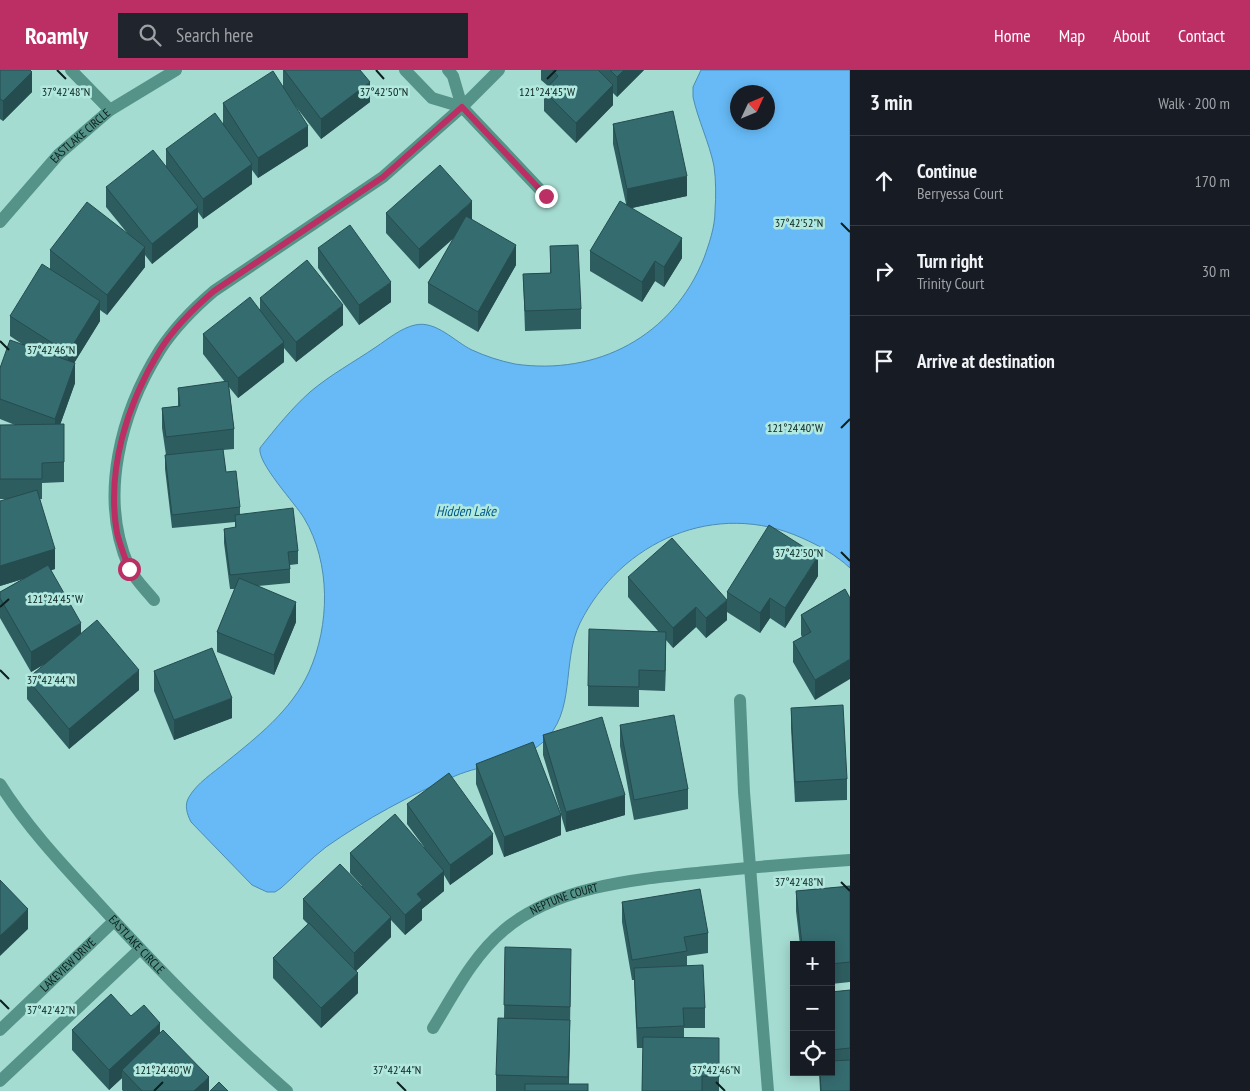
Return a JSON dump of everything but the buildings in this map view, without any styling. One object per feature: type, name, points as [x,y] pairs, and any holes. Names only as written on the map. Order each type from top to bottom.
[{"type":"street","points":[[71,70],[110,110]]},
{"type":"street","name":"EASTLAKE CIRCLE","points":[[0,222],[60,154],[110,110],[176,70]]},
{"type":"street","points":[[405,70],[432,98],[462,107]]},
{"type":"street","points":[[448,70],[453,76],[462,107],[546,196]]},
{"type":"street","points":[[154,600],[129,569],[117,534],[114,495],[119,448],[138,392],[161,349],[192,310],[214,291],[383,177],[462,107],[499,70]]},
{"type":"street","points":[[740,700],[744,792],[768,1091]]},
{"type":"street","name":"EASTLAKE CIRCLE","points":[[0,784],[12,803],[59,860],[140,949],[237,1047],[287,1091]]},
{"type":"street","name":"NEPTUNE COURT","points":[[433,1028],[477,958],[504,929],[542,905],[588,889],[662,876],[850,860]]},
{"type":"street","name":"LAKEVIEW DRIVE","points":[[0,1030],[114,921]]},
{"type":"street","points":[[0,1081],[140,949]]},
{"type":"water","name":"Hidden Lake","points":[[701,70],[850,70],[850,568],[828,551],[815,544],[769,527],[737,523],[705,526],[674,535],[646,550],[620,570],[598,594],[580,623],[574,638],[560,717],[553,731],[542,743],[523,755],[455,776],[389,808],[326,847],[275,892],[267,892],[252,885],[191,822],[186,806],[192,792],[201,783],[272,722],[293,699],[309,672],[321,634],[324,594],[319,554],[304,518],[270,473],[264,463],[260,448],[290,412],[310,392],[334,374],[410,326],[423,324],[438,329],[472,350],[498,360],[515,364],[545,366],[575,363],[603,356],[629,345],[652,329],[673,309],[690,285],[704,258],[714,223],[716,194],[714,166],[693,97],[693,87]]},
{"type":"route","points":[[129,569],[117,534],[114,495],[119,448],[138,392],[161,349],[192,310],[214,291],[383,177],[462,107],[546,196]]}]
